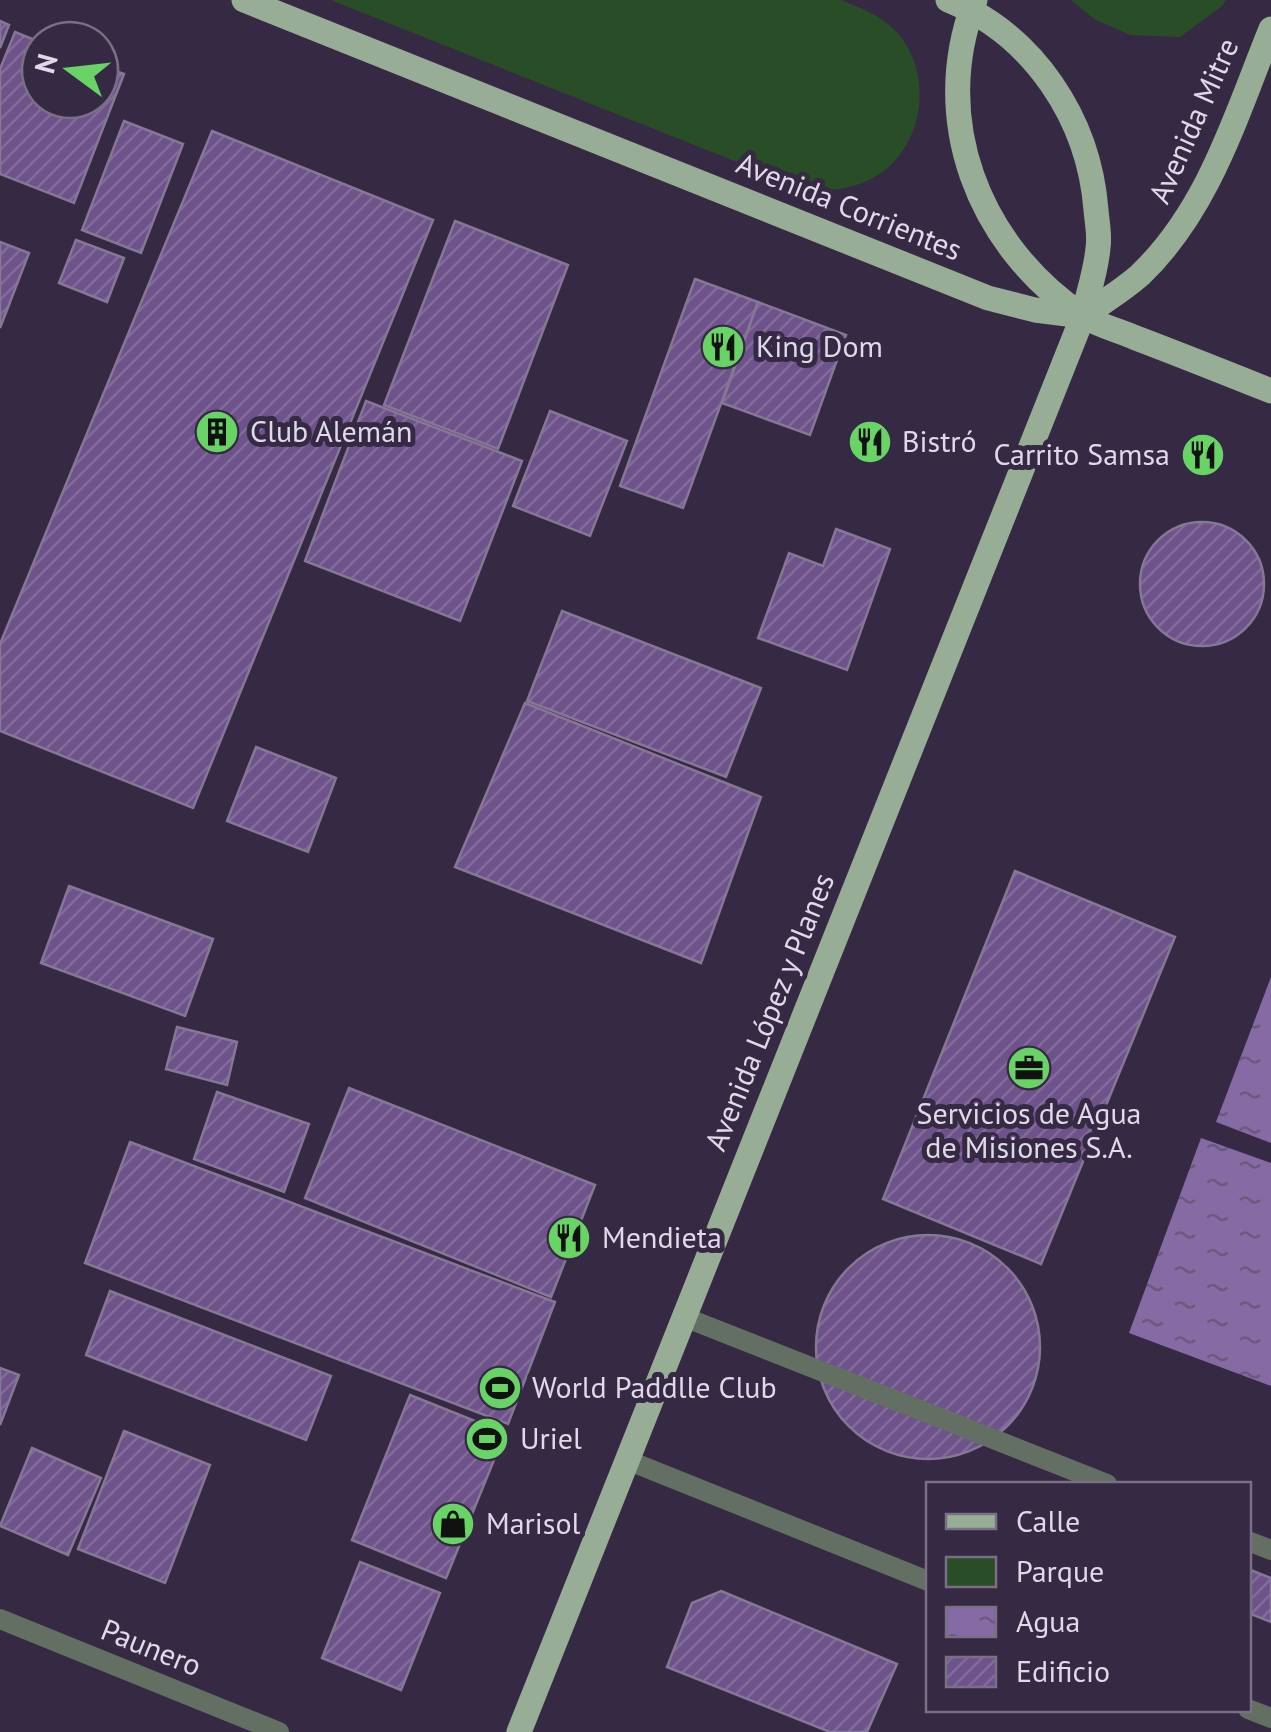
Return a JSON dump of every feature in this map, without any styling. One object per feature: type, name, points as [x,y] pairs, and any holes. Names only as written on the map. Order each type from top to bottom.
[{"type":"main road","name":"Avenida Corrientes","points":[[244,0],[988,298],[1035,310],[1083,316]]},
{"type":"main road","points":[[965,3],[1028,52],[1070,109],[1094,176],[1099,246],[1083,316]]},
{"type":"main road","points":[[965,3],[958,107],[962,146],[986,213],[1027,272],[1083,316],[1271,391]]},
{"type":"main road","name":"Avenida Mitre","points":[[1083,316],[1139,276],[1185,224],[1218,163],[1271,29]]},
{"type":"main road","name":"Avenida López y Planes","points":[[519,1732],[1083,316]]},
{"type":"street","points":[[684,1317],[1102,1482]]},
{"type":"street","points":[[627,1460],[926,1580]]},
{"type":"street","name":"Paunero","points":[[0,1619],[278,1732]]},
{"type":"green space","points":[[331,0],[841,0],[881,19],[900,36],[918,74],[917,116],[900,155],[885,170],[852,186],[807,190]]},
{"type":"green space","points":[[1071,0],[1226,0],[1180,37],[1130,35],[1094,19]]},
{"type":"water","points":[[1271,977],[1271,1143],[1216,1122]]},
{"type":"water","points":[[1201,1138],[1271,1163],[1271,1386],[1129,1333]]},
{"type":"building","points":[[0,21],[9,25],[0,48]]},
{"type":"building","points":[[15,32],[20,34],[20,120],[106,120],[74,203],[0,174],[0,69]]},
{"type":"building","points":[[124,121],[183,144],[141,253],[82,230]]},
{"type":"building","name":"Club Alemán","points":[[212,131],[433,220],[193,808],[0,731],[0,644]]},
{"type":"building","points":[[455,221],[568,265],[498,449],[384,405]]},
{"type":"building","points":[[76,240],[124,258],[107,302],[59,283]]},
{"type":"building","points":[[0,242],[29,253],[0,328]]},
{"type":"building","points":[[695,279],[758,302],[683,508],[620,486]]},
{"type":"building","points":[[758,302],[846,335],[810,435],[722,403]]},
{"type":"building","points":[[366,401],[522,461],[460,621],[305,561]]},
{"type":"building","points":[[550,411],[627,441],[590,536],[513,506]]},
{"type":"building","points":[[1202,522],[1226,526],[1246,540],[1260,560],[1264,584],[1260,608],[1246,628],[1226,642],[1202,646],[1178,642],[1158,628],[1144,608],[1140,584],[1144,560],[1158,540],[1178,526]]},
{"type":"building","points":[[836,529],[890,549],[847,670],[758,638],[789,553],[823,566]]},
{"type":"building","points":[[562,611],[761,688],[726,777],[527,701]]},
{"type":"building","points":[[525,703],[761,797],[701,963],[455,867]]},
{"type":"building","points":[[256,747],[336,778],[308,852],[227,821]]},
{"type":"building","name":"Servicios de Agua de Misiones S.A.","points":[[1015,871],[1175,937],[1041,1264],[883,1199]]},
{"type":"building","points":[[69,886],[213,939],[185,1016],[41,963]]},
{"type":"building","points":[[177,1027],[237,1042],[227,1085],[166,1069]]},
{"type":"building","points":[[349,1088],[595,1185],[551,1297],[305,1198]]},
{"type":"building","points":[[217,1092],[309,1124],[284,1192],[194,1159]]},
{"type":"building","points":[[130,1142],[555,1302],[508,1424],[85,1263]]},
{"type":"building","points":[[928,1235],[971,1243],[1007,1268],[1032,1304],[1040,1347],[1032,1390],[1007,1426],[971,1451],[928,1459],[885,1451],[849,1426],[824,1390],[816,1347],[824,1304],[849,1268],[885,1243]]},
{"type":"building","points":[[110,1291],[331,1376],[306,1440],[86,1355]]},
{"type":"building","points":[[0,1368],[19,1375],[0,1425]]},
{"type":"building","points":[[410,1395],[505,1433],[446,1578],[352,1540]]},
{"type":"building","points":[[124,1431],[210,1465],[165,1583],[78,1549]]},
{"type":"building","points":[[32,1448],[101,1478],[68,1555],[0,1526]]},
{"type":"building","points":[[360,1562],[440,1593],[401,1690],[322,1658]]},
{"type":"building","points":[[1251,1570],[1271,1578],[1271,1622],[1251,1614]]},
{"type":"building","points":[[721,1591],[897,1664],[867,1732],[830,1732],[667,1667],[692,1603]]},
{"type":"place","name":"King Dom","points":[[723,347]]},
{"type":"place","name":"Club Alemán","points":[[217,432]]},
{"type":"place","name":"Bistró","points":[[870,442]]},
{"type":"place","name":"Carrito Samsa","points":[[1203,455]]},
{"type":"place","name":"Servicios de Agua de Misiones S.A.","points":[[1029,1068]]},
{"type":"place","name":"Mendieta","points":[[569,1238]]},
{"type":"place","name":"World Paddlle Club","points":[[500,1388]]},
{"type":"place","name":"Uriel","points":[[487,1439]]},
{"type":"place","name":"Marisol","points":[[453,1524]]}]
